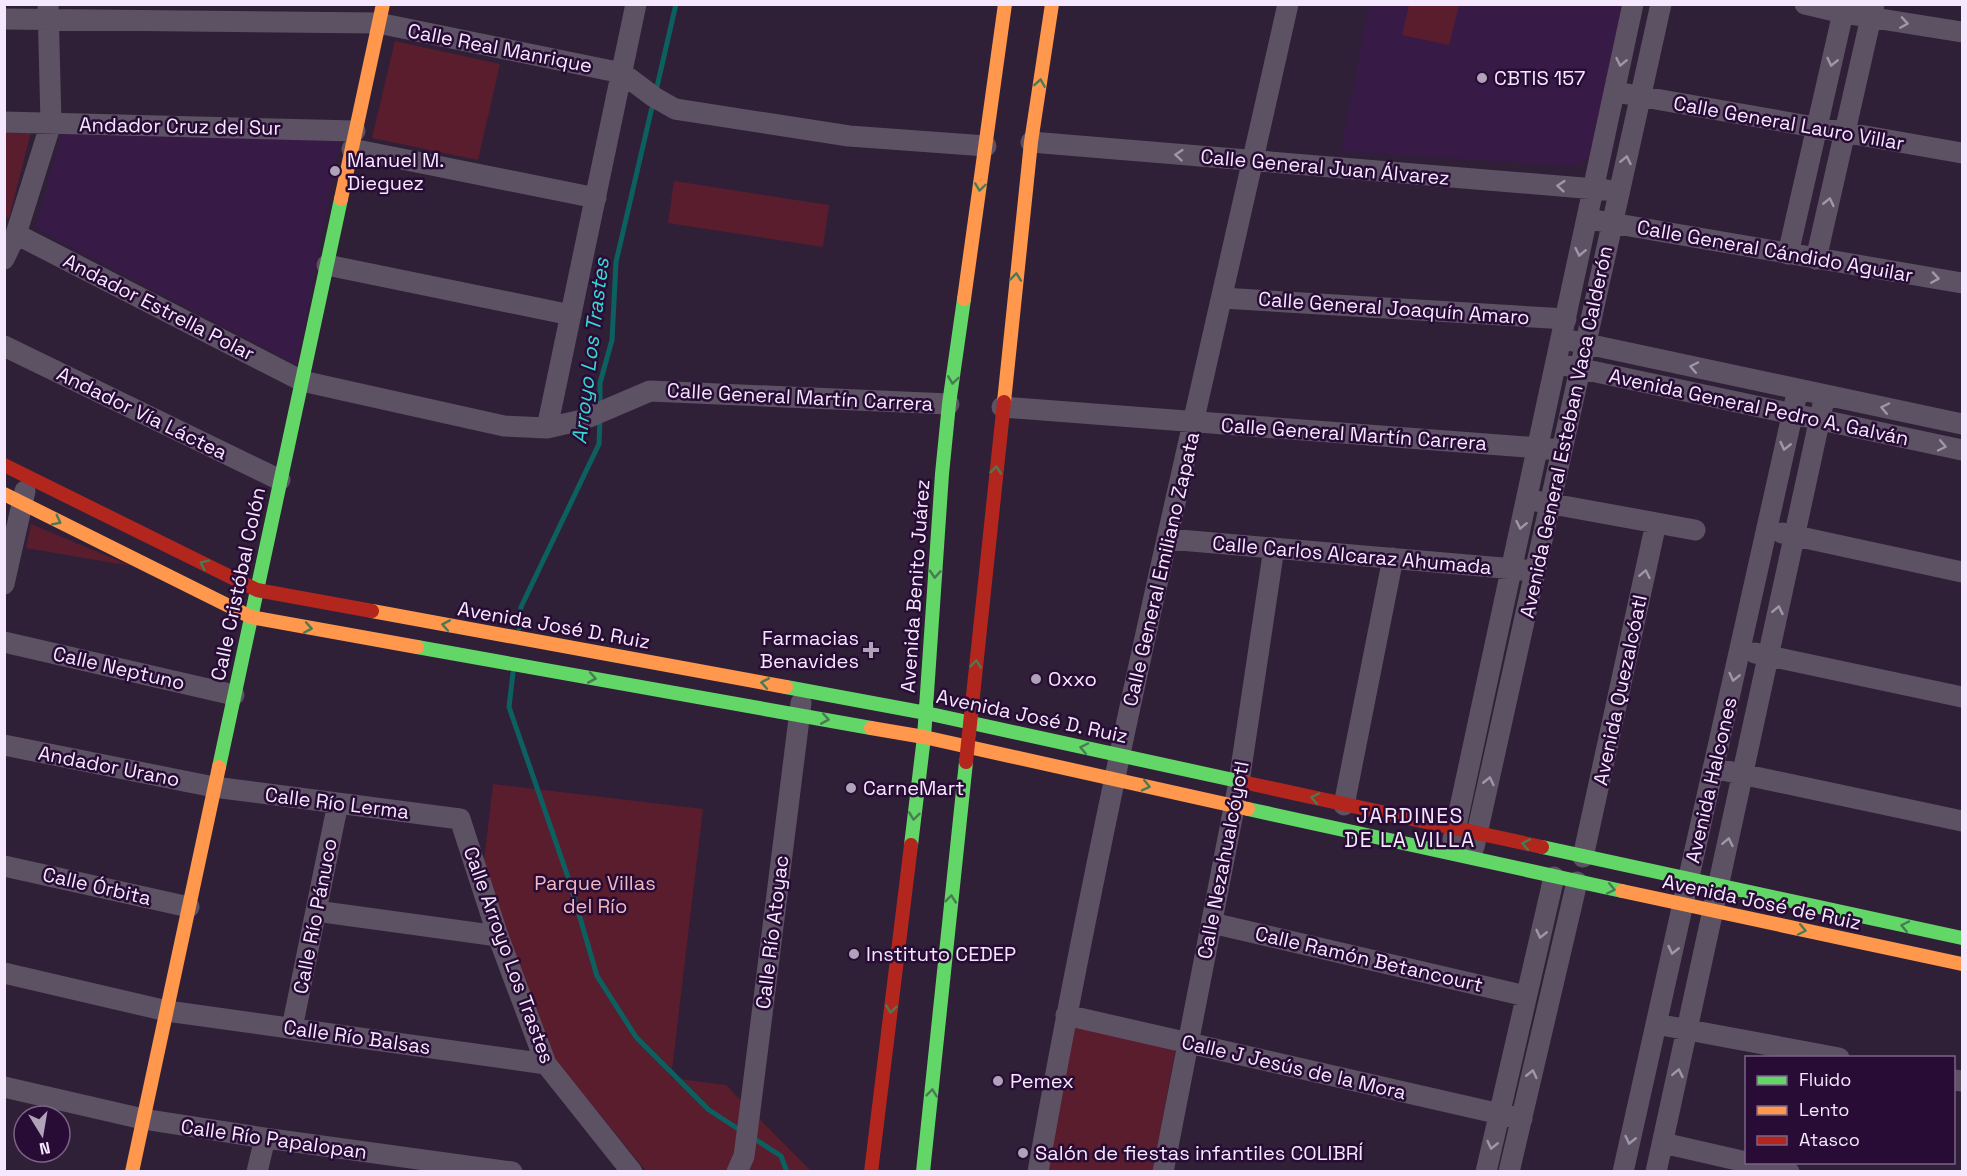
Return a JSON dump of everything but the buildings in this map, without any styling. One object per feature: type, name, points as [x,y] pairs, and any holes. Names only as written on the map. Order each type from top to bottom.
[{"type":"street","points":[[548,428],[636,4]]},
{"type":"street","name":"Avenida Benito Juárez","points":[[871,1172],[884,1107],[924,737],[949,404],[1005,4]]},
{"type":"street","points":[[923,1172],[925,1114],[970,723],[1031,142],[1052,4]]},
{"type":"street","name":"Calle General Emiliano Zapata","points":[[1038,1172],[1066,1015],[1119,755],[1288,4]]},
{"type":"street","name":"Avenida General Esteban Vaca Calderón","points":[[1449,854],[1633,4]]},
{"type":"street","name":"Avenida General Esteban Vaca Calderón","points":[[1472,859],[1661,4]]},
{"type":"street","points":[[1805,4],[1873,11],[1962,32]]},
{"type":"street","points":[[1788,254],[1844,9]]},
{"type":"street","points":[[1816,259],[1873,11]]},
{"type":"street","points":[[4,259],[16,234],[51,123],[48,12]]},
{"type":"street","name":"Calle Real Manrique","points":[[4,19],[48,12],[380,14],[622,73]]},
{"type":"street","name":"Calle Cristóbal Colón","points":[[132,1172],[380,14]]},
{"type":"street","points":[[622,73],[654,97],[675,109],[849,136],[986,146]]},
{"type":"street","name":"Calle General Lauro Villar","points":[[1615,92],[1962,153]]},
{"type":"street","name":"Andador Cruz del Sur","points":[[4,122],[354,140],[596,198]]},
{"type":"street","name":"Calle General Juan Álvarez","points":[[1031,142],[1620,191]]},
{"type":"street","name":"Calle General Cándido Aguilar","points":[[1587,219],[1962,283]]},
{"type":"street","name":"Andador Estrella Polar","points":[[16,234],[302,381]]},
{"type":"street","points":[[327,264],[571,315]]},
{"type":"street","name":"Calle General Joaquín Amaro","points":[[1222,298],[1563,329]]},
{"type":"street","name":"Avenida General Pedro A. Galván","points":[[1563,329],[1586,344],[1962,424]]},
{"type":"street","name":"Andador Vía Láctea","points":[[4,346],[280,480]]},
{"type":"street","name":"Avenida General Pedro A. Galván","points":[[1556,364],[1962,450]]},
{"type":"street","name":"Calle General Martín Carrera","points":[[302,381],[504,426],[548,428],[582,420],[650,391],[949,404]]},
{"type":"street","name":"Avenida Halcones","points":[[1623,1172],[1798,389]]},
{"type":"street","name":"Avenida Halcones","points":[[1656,1172],[1825,395]]},
{"type":"street","name":"Calle General Martín Carrera","points":[[1002,407],[1562,450]]},
{"type":"street","name":"Avenida José D. Ruiz","points":[[4,465],[257,590],[926,713],[1583,857]]},
{"type":"street","points":[[4,584],[14,499],[28,477]]},
{"type":"street","points":[[14,499],[251,617],[924,737],[1554,877],[1486,1172]]},
{"type":"street","points":[[1527,499],[1695,530]]},
{"type":"street","name":"Avenida Quezalcóatl","points":[[1583,857],[1656,523]]},
{"type":"street","points":[[1767,529],[1962,572]]},
{"type":"street","name":"Calle Carlos Alcaraz Ahumada","points":[[1168,539],[1536,571]]},
{"type":"street","name":"Calle Nezahualcóyotl","points":[[1163,1172],[1186,1043],[1239,782],[1274,548]]},
{"type":"street","points":[[1344,804],[1393,558]]},
{"type":"street","name":"Calle Neptuno","points":[[4,642],[234,695]]},
{"type":"street","points":[[1740,650],[1962,697]]},
{"type":"street","name":"Calle Río Atoyac","points":[[740,1164],[749,1118],[802,690]]},
{"type":"street","name":"Andador Urano","points":[[4,745],[214,787]]},
{"type":"street","points":[[1713,768],[1962,821]]},
{"type":"street","name":"Calle Río Lerma","points":[[214,787],[460,819]]},
{"type":"street","name":"Calle Río Pánuco","points":[[292,1028],[338,803]]},
{"type":"street","name":"Calle Arroyo Los Trastes","points":[[460,819],[498,936],[546,1064],[632,1172]]},
{"type":"street","name":"Avenida José de Ruiz","points":[[1583,857],[1962,938]]},
{"type":"street","name":"Calle Órbita","points":[[4,866],[189,907]]},
{"type":"street","name":"Avenida José de Ruiz","points":[[1554,877],[1962,964]]},
{"type":"street","points":[[1509,1172],[1577,882]]},
{"type":"street","points":[[316,911],[498,936]]},
{"type":"street","name":"Calle Ramón Betancourt","points":[[1212,923],[1526,996]]},
{"type":"street","name":"Calle Río Balsas","points":[[4,973],[167,1011],[546,1064]]},
{"type":"street","name":"Calle J Jesús de la Mora","points":[[1066,1015],[1522,1119]]},
{"type":"street","points":[[1656,1024],[1829,1056]]},
{"type":"street","name":"Calle Río Papalopan","points":[[4,1087],[143,1119],[512,1172]]},
{"type":"street","points":[[257,1172],[264,1138]]},
{"type":"street","points":[[1663,1143],[1745,1162]]},
{"type":"street","points":[[1755,1164],[1789,1172]]},
{"type":"shaded area","name":"CBTIS 157","points":[[1369,5],[1625,5],[1594,155],[1574,166],[1341,151]]},
{"type":"shaded area","points":[[62,134],[341,138],[297,365],[35,228]]},
{"type":"green space","points":[[1409,5],[1459,5],[1449,45],[1402,35]]},
{"type":"green space","points":[[395,41],[500,64],[478,160],[372,138]]},
{"type":"green space","points":[[4,131],[31,132],[9,218],[5,216]]},
{"type":"green space","points":[[674,181],[829,205],[823,247],[668,223]]},
{"type":"green space","points":[[31,524],[131,566],[26,548]]},
{"type":"green space","name":"Parque Villas del Río","points":[[493,784],[703,809],[671,1078],[726,1085],[811,1171],[646,1171],[547,1050],[483,870]]},
{"type":"green space","points":[[1070,1024],[1176,1046],[1153,1171],[1047,1172]]},
{"type":"waterway","name":"Arroyo Los Trastes","points":[[656,91],[676,4]]},
{"type":"waterway","name":"Arroyo Los Trastes","points":[[600,405],[600,383],[612,340],[616,262],[653,103]]},
{"type":"waterway","name":"Arroyo Los Trastes","points":[[519,628],[521,607],[599,444],[600,418]]},
{"type":"waterway","name":"Arroyo Los Trastes","points":[[513,673],[509,707],[569,880],[597,976],[636,1037],[709,1110],[743,1132]]},
{"type":"waterway","name":"Arroyo Los Trastes","points":[[753,1138],[781,1156],[787,1172]]},
{"type":"traffic: fast","points":[[219,767],[341,199]]},
{"type":"traffic: fast","points":[[911,845],[924,737],[942,474],[964,299]]},
{"type":"traffic: fast","points":[[417,647],[871,728]]},
{"type":"traffic: fast","points":[[786,687],[926,713],[1247,783]]},
{"type":"traffic: fast","points":[[923,1172],[966,762]]},
{"type":"traffic: fast","points":[[1248,809],[1622,891]]},
{"type":"traffic: fast","points":[[1542,847],[1962,938]]},
{"type":"traffic: slow","points":[[341,199],[383,4]]},
{"type":"traffic: slow","points":[[964,299],[1005,4]]},
{"type":"traffic: slow","points":[[1004,402],[1031,142],[1052,4]]},
{"type":"traffic: slow","points":[[4,494],[251,617],[417,647]]},
{"type":"traffic: slow","points":[[372,611],[786,687]]},
{"type":"traffic: slow","points":[[871,728],[924,737],[1248,809]]},
{"type":"traffic: slow","points":[[132,1172],[219,767]]},
{"type":"traffic: slow","points":[[1622,891],[1962,964]]},
{"type":"traffic: jam","points":[[966,762],[1004,402]]},
{"type":"traffic: jam","points":[[4,465],[257,590],[372,611]]},
{"type":"traffic: jam","points":[[1247,783],[1542,847]]},
{"type":"traffic: jam","points":[[871,1172],[911,845]]},
{"type":"place","name":"CBTIS 157","points":[[1482,78]]},
{"type":"place","name":"Manuel M. Dieguez","points":[[335,171]]},
{"type":"place","name":"Farmacias Benavides","points":[[871,650]]},
{"type":"place","name":"Oxxo","points":[[1036,679]]},
{"type":"place","name":"CarneMart","points":[[851,788]]},
{"type":"place","name":"Instituto CEDEP","points":[[854,954]]},
{"type":"place","name":"Pemex","points":[[998,1081]]},
{"type":"place","name":"Salón de fiestas infantiles COLIBRÍ","points":[[1023,1153]]},
{"type":"district","name":"JARDINES DE LA VILLA","points":[[1410,827]]}]
